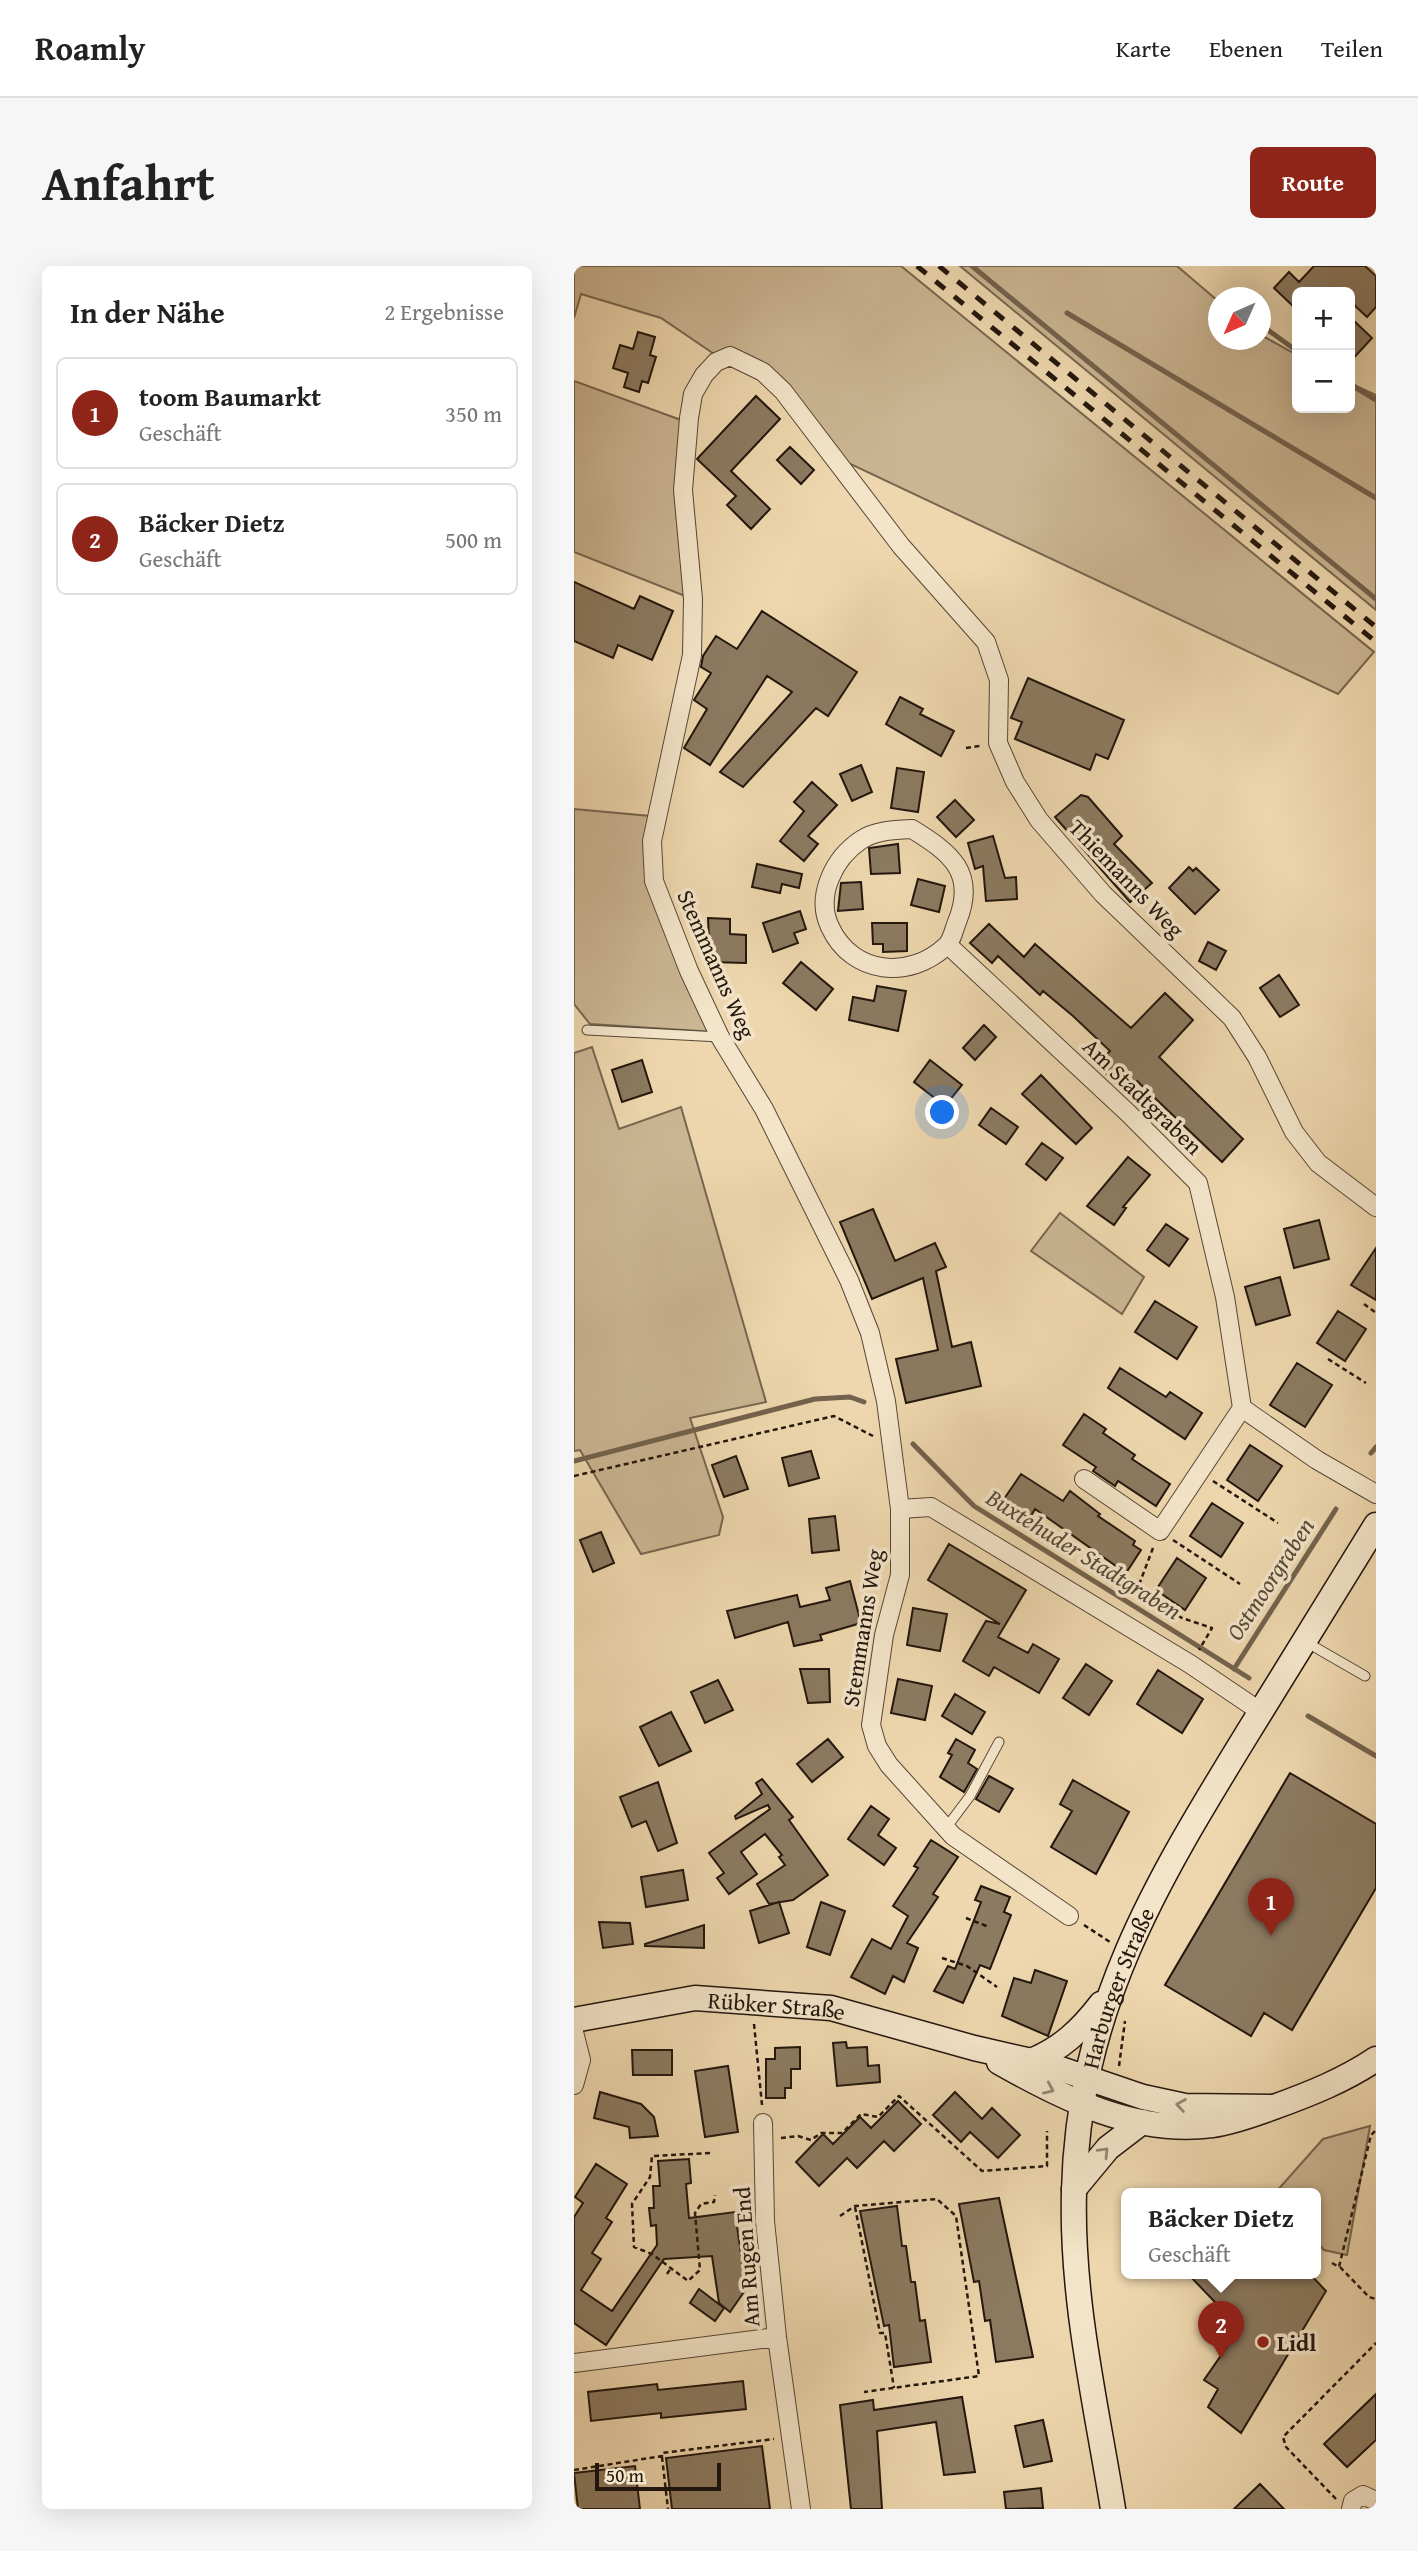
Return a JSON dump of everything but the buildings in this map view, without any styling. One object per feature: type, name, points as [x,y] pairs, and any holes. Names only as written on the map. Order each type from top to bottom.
[{"type":"street","name":"Stemmanns Weg","points":[[743,360],[730,356],[716,362],[704,375],[693,394],[684,448],[683,490],[693,599],[692,654],[652,841],[654,881],[667,919],[720,1037],[764,1109],[849,1280],[870,1333],[886,1401],[901,1508],[900,1575],[884,1635],[871,1725],[877,1746],[889,1765],[953,1836],[1069,1916]]},
{"type":"street","name":"Thiemanns Weg","points":[[743,360],[783,391],[901,546],[986,642],[999,680],[998,743],[1015,782],[1039,820],[1103,894],[1232,1017],[1257,1058],[1294,1132],[1318,1163],[1376,1207]]},
{"type":"street","points":[[912,829],[944,849],[963,876],[962,908],[948,945],[918,964],[885,970],[853,956],[830,927],[824,894],[838,859],[862,839],[887,830],[912,829]]},
{"type":"street","name":"Am Stadtgraben","points":[[948,945],[1128,1113],[1198,1183],[1224,1297],[1242,1408]]},
{"type":"street","points":[[1084,1479],[1160,1531],[1242,1408],[1317,1461],[1376,1494]]},
{"type":"street","points":[[901,1508],[931,1507],[1190,1664],[1261,1712]]},
{"type":"street","name":"Harburger Straße","points":[[1112,2509],[1084,2343],[1076,2270],[1074,2189],[1085,2077],[1108,1996],[1125,1952],[1177,1849],[1376,1525]]},
{"type":"street","points":[[1031,2061],[1046,2055],[1073,2036],[1108,1996]]},
{"type":"street","name":"Rübker Straße","points":[[574,2020],[695,1998],[752,2000],[831,2008],[1031,2061],[1185,2106],[1273,2107]]},
{"type":"street","points":[[574,2032],[581,2060],[574,2085]]},
{"type":"street","name":"Rübker Straße","points":[[974,2048],[1044,2088],[1082,2103],[1142,2122],[1213,2125],[1325,2088],[1376,2059]]},
{"type":"street","points":[[1074,2189],[1108,2148],[1142,2122]]},
{"type":"street","name":"Am Rugen End","points":[[763,2131],[765,2221],[777,2337],[801,2509]]},
{"type":"street","points":[[574,2363],[777,2337]]},
{"type":"street","points":[[1351,2508],[1353,2501],[1363,2495],[1376,2501]]},
{"type":"lane","points":[[587,1030],[720,1037]]},
{"type":"lane","points":[[1304,1641],[1365,1676]]},
{"type":"lane","points":[[946,1828],[970,1796],[999,1742]]},
{"type":"path","points":[[1364,1304],[1376,1313]]},
{"type":"path","points":[[1328,1359],[1366,1383]]},
{"type":"path","points":[[574,1476],[834,1416],[891,1446]]},
{"type":"path","points":[[1200,1472],[1278,1523]]},
{"type":"path","points":[[1190,1664],[1212,1628],[1182,1618],[1137,1590],[1160,1531],[1240,1584]]},
{"type":"path","points":[[1069,1916],[1125,1952]]},
{"type":"path","points":[[966,1918],[989,1927]]},
{"type":"path","points":[[942,1958],[967,1966],[997,1987]]},
{"type":"path","points":[[752,2000],[763,2131],[811,2140],[821,2133],[842,2133],[861,2115],[878,2117],[899,2096],[982,2171],[1047,2166],[1047,2131]]},
{"type":"path","points":[[1116,2088],[1128,2013]]},
{"type":"path","points":[[1339,2267],[1371,2135],[1376,2130]]},
{"type":"path","points":[[710,2153],[652,2157],[650,2177],[632,2204],[634,2247],[652,2254],[688,2281],[701,2270],[695,2213],[701,2204],[714,2202],[715,2195]]},
{"type":"path","points":[[839,2216],[855,2206],[937,2199],[956,2216],[979,2376],[864,2392]]},
{"type":"path","points":[[855,2206],[880,2333],[885,2333],[894,2388]]},
{"type":"path","points":[[1332,2263],[1368,2297],[1376,2299]]},
{"type":"path","points":[[667,2274],[671,2268]]},
{"type":"path","points":[[1351,2508],[1335,2498],[1286,2447],[1283,2437],[1376,2343]]},
{"type":"path","points":[[574,2469],[662,2456],[662,2453],[791,2437]]},
{"type":"path","points":[[662,2456],[668,2509]]},
{"type":"shaded area","points":[[574,266],[901,266],[1374,652],[1338,694],[844,461],[788,388],[714,354],[661,318],[581,294],[574,318]]},
{"type":"shaded area","points":[[960,266],[1177,266],[1208,292],[1208,350],[1271,350],[1271,341],[1292,352],[1292,413],[1355,413],[1355,385],[1376,395],[1376,610]]},
{"type":"shaded area","points":[[574,381],[681,420],[676,490],[685,596],[574,552]]},
{"type":"shaded area","points":[[574,809],[650,816],[646,882],[684,978],[714,1032],[590,1024],[574,1004]]},
{"type":"shaded area","points":[[592,1047],[619,1129],[681,1107],[766,1402],[690,1418],[723,1517],[719,1535],[641,1554],[580,1450],[574,1451],[574,1053]]},
{"type":"shaded area","points":[[1060,1213],[1144,1277],[1122,1314],[1031,1251]]},
{"type":"shaded area","points":[[1370,2126],[1347,2255],[1324,2250],[1321,2247],[1321,2188],[1279,2188],[1323,2139]]},
{"type":"waterway","points":[[972,266],[1376,599]]},
{"type":"waterway","points":[[1067,313],[1376,498]]},
{"type":"waterway","points":[[1271,332],[1296,350]]},
{"type":"waterway","points":[[1355,387],[1376,400]]},
{"type":"waterway","name":"Buxtehuder Stadtgraben","points":[[574,1461],[815,1399],[850,1397],[864,1402]]},
{"type":"waterway","name":"Buxtehuder Stadtgraben","points":[[913,1444],[974,1506],[1249,1678]]},
{"type":"waterway","name":"Ostmoorgraben","points":[[1371,1453],[1376,1447]]},
{"type":"waterway","name":"Ostmoorgraben","points":[[1234,1669],[1336,1509]]},
{"type":"waterway","name":"Buxtehuder Stadtgraben","points":[[1308,1716],[1376,1756]]},
{"type":"railway","points":[[917,266],[1376,642]]},
{"type":"railway","points":[[939,266],[1376,627]]},
{"type":"place","name":"toom Baumarkt","points":[[1271,1936]]},
{"type":"place","name":"Lidl","points":[[1263,2342]]},
{"type":"place","name":"Bäcker Dietz","points":[[1221,2359]]}]
